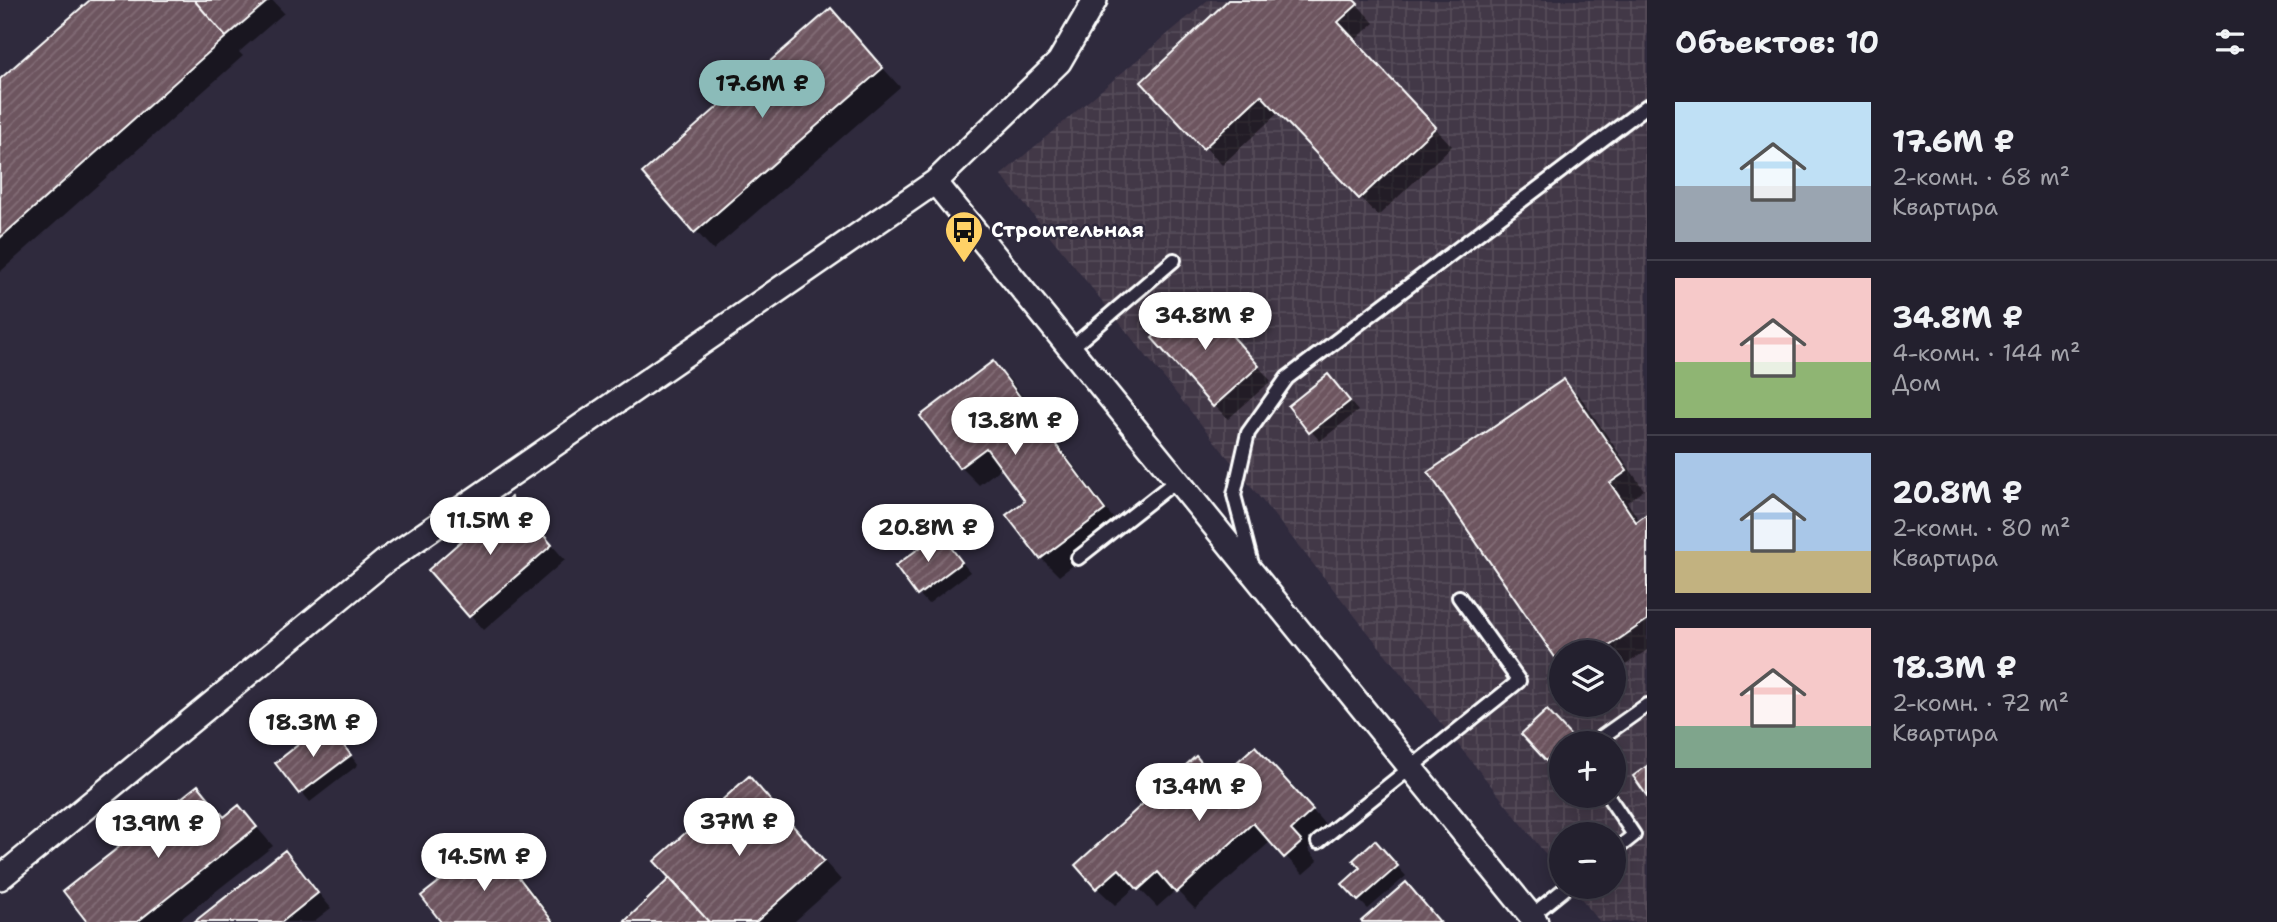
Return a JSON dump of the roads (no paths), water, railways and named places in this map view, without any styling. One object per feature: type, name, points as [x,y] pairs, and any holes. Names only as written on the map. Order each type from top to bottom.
[{"type":"street","points":[[0,878],[384,562],[935,182],[1059,62],[1095,0]]},
{"type":"street","points":[[935,182],[1533,919]]},
{"type":"lane","points":[[1254,575],[1234,495],[1248,433],[1287,378],[1647,106]]},
{"type":"lane","points":[[1070,349],[1174,260]]},
{"type":"lane","points":[[1078,558],[1177,480]]},
{"type":"lane","points":[[1318,842],[1519,681],[1459,597]]},
{"type":"lane","points":[[1610,731],[1647,705]]},
{"type":"lane","points":[[1626,823],[1634,835],[1626,841]]},
{"type":"lane","points":[[1533,919],[1554,899]]},
{"type":"place","name":"Строительная","points":[[964,264]]}]
